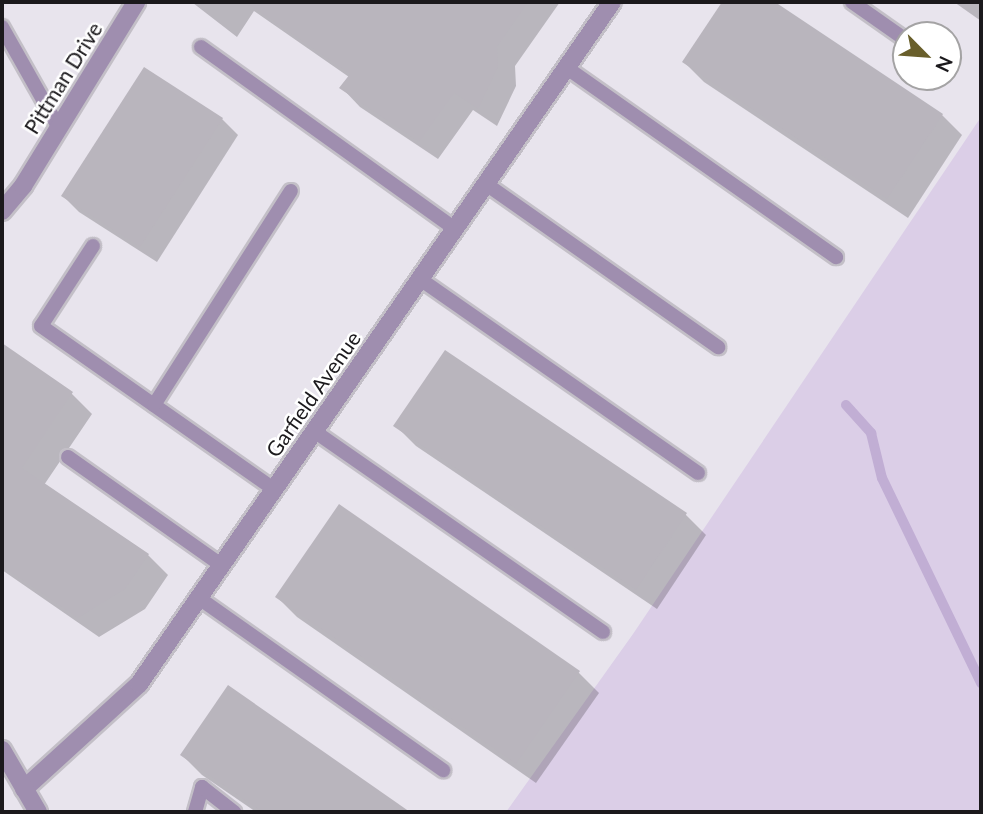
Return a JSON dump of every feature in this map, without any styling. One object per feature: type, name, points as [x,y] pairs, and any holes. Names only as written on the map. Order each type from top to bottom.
[{"type":"street","name":"Pittman Drive","points":[[2,211],[59,128],[136,2]]},
{"type":"street","name":"Garfield Avenue","points":[[24,789],[139,684],[612,2]]},
{"type":"street","points":[[2,750],[38,812]]},
{"type":"lane","points":[[852,2],[892,30]]},
{"type":"lane","points":[[2,27],[59,128]]},
{"type":"lane","points":[[201,47],[455,229]]},
{"type":"lane","points":[[567,68],[836,257]]},
{"type":"lane","points":[[486,184],[718,347]]},
{"type":"lane","points":[[154,405],[291,191]]},
{"type":"lane","points":[[93,246],[41,326],[274,489]]},
{"type":"lane","points":[[420,279],[698,473]]},
{"type":"lane","points":[[314,431],[603,632]]},
{"type":"lane","points":[[68,457],[221,565]]},
{"type":"lane","points":[[199,597],[443,770]]},
{"type":"lane","points":[[195,812],[202,788],[234,812]]},
{"type":"shaded area","points":[[981,117],[981,812],[506,812],[633,634]]},
{"type":"building","points":[[246,2],[528,2],[497,47],[498,67],[478,109],[454,93],[419,142],[339,88],[350,74]]},
{"type":"building","points":[[722,2],[775,2],[892,80],[892,91],[908,91],[943,114],[887,199],[682,62]]},
{"type":"building","points":[[144,67],[223,118],[140,247],[61,196]]},
{"type":"building","points":[[2,343],[73,392],[22,468],[149,554],[125,589],[78,618],[2,566]]},
{"type":"building","points":[[445,350],[687,513],[636,590],[393,426]]},
{"type":"building","points":[[339,504],[580,671],[516,764],[275,597]]},
{"type":"building","points":[[228,685],[410,812],[262,812],[180,755]]},
{"type":"waterway","points":[[846,405],[871,433],[882,478],[981,683]]}]
